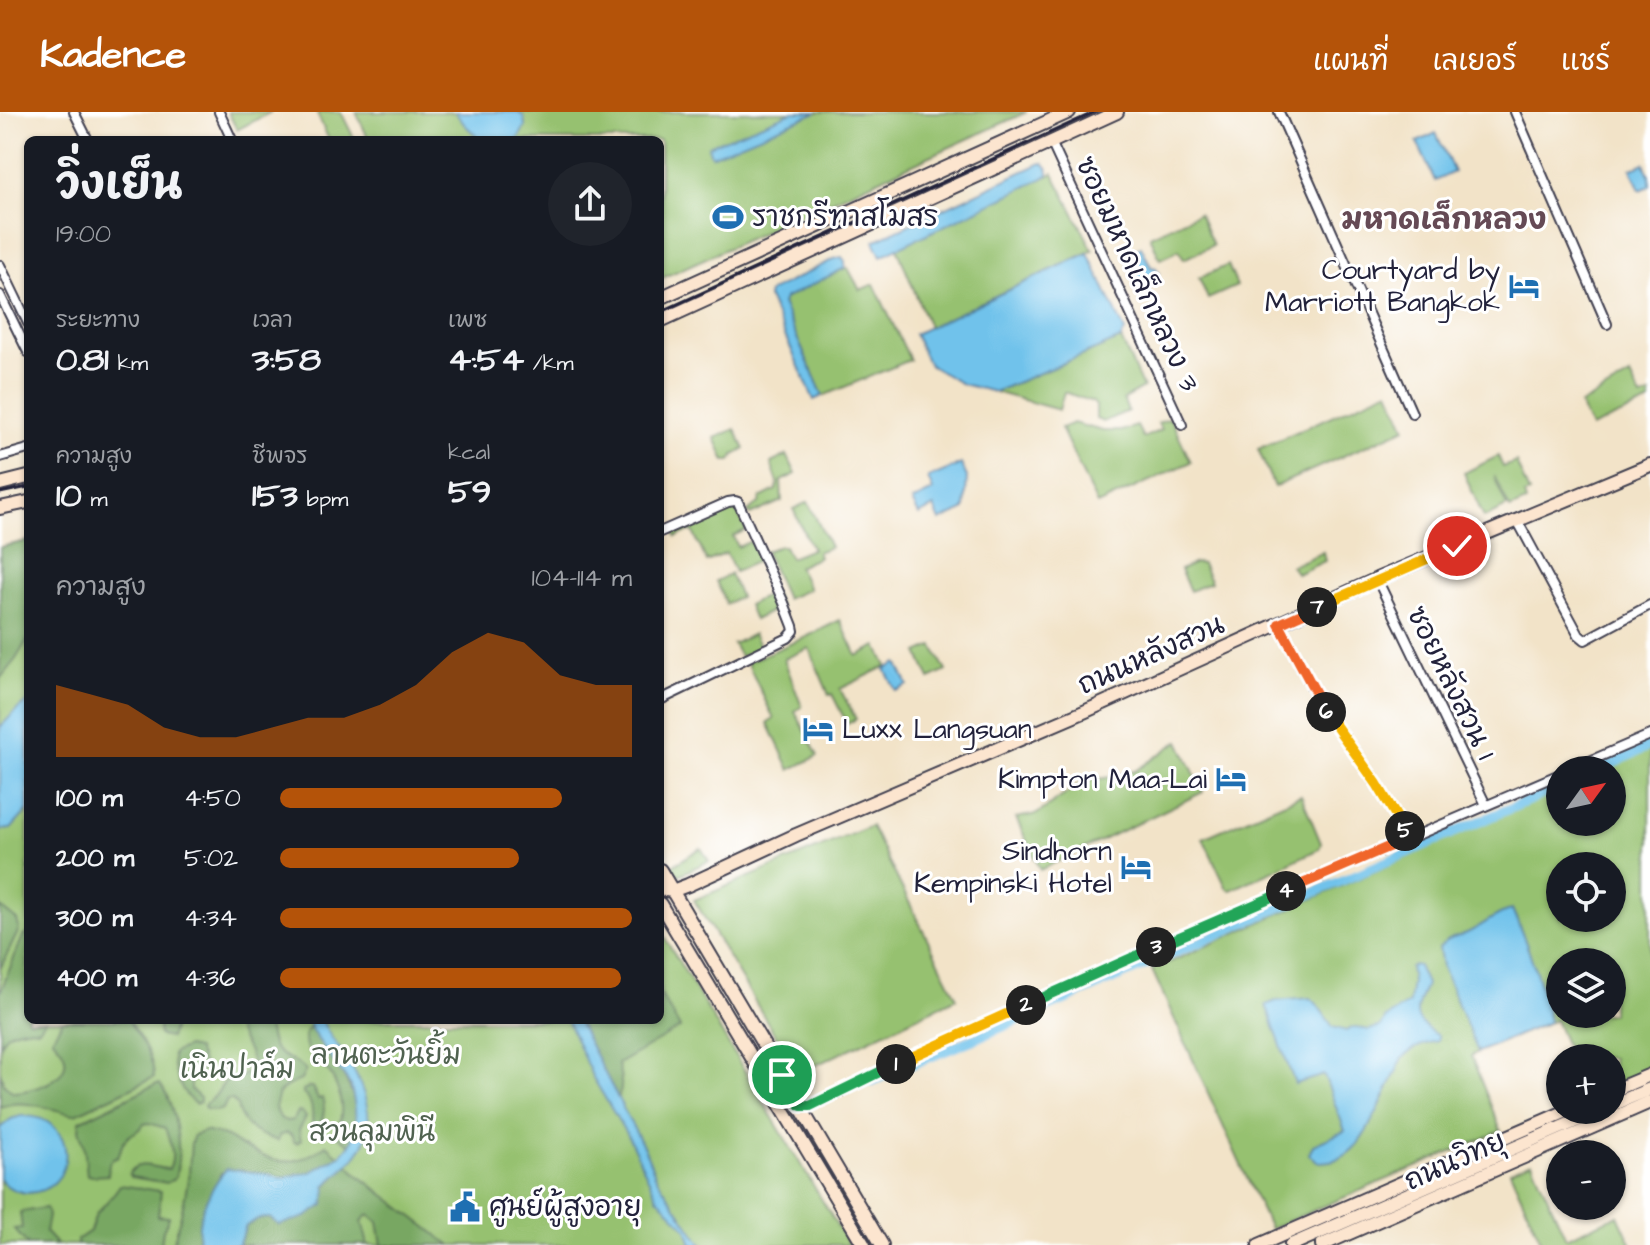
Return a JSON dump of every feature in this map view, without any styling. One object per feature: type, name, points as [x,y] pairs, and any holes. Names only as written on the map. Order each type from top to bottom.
[{"type":"main road","points":[[664,296],[1069,112]]},
{"type":"main road","points":[[664,319],[1117,112]]},
{"type":"main road","points":[[852,211],[860,230]]},
{"type":"main road","points":[[674,292],[682,311]]},
{"type":"main road","name":"ถนนหลังสวน","points":[[666,890],[1086,711],[1377,579],[1650,465]]},
{"type":"main road","points":[[0,484],[24,478]]},
{"type":"main road","points":[[0,508],[24,503]]},
{"type":"main road","points":[[666,890],[801,1106],[882,1245]]},
{"type":"main road","points":[[664,911],[864,1245]]},
{"type":"main road","points":[[1626,1085],[1650,1075]]},
{"type":"main road","name":"ถนนวิทยุ","points":[[1626,1102],[1647,1097]]},
{"type":"main road","name":"ถนนวิทยุ","points":[[1259,1245],[1507,1164],[1647,1097]]},
{"type":"main road","name":"ถนนวิทยุ","points":[[1322,1245],[1378,1207],[1546,1122]]},
{"type":"main road","name":"ถนนวิทยุ","points":[[1291,1245],[1569,1124]]},
{"type":"main road","points":[[1484,1161],[1507,1164]]},
{"type":"street","points":[[219,112],[230,136]]},
{"type":"street","points":[[1279,112],[1412,413]]},
{"type":"street","points":[[1515,112],[1607,324]]},
{"type":"street","points":[[77,113],[86,136]]},
{"type":"street","name":"ซอยมหาดเล็กหลวง 3","points":[[1051,142],[1182,425]]},
{"type":"street","points":[[0,265],[24,315]]},
{"type":"street","points":[[0,295],[24,344]]},
{"type":"street","points":[[0,457],[24,450]]},
{"type":"street","points":[[664,530],[735,501],[740,505],[766,562],[794,631],[790,636],[664,698]]},
{"type":"street","points":[[1517,520],[1579,635],[1585,640],[1650,605]]},
{"type":"street","name":"ซอยหลังสวน 1","points":[[1377,579],[1486,805]]},
{"type":"street","points":[[1279,624],[1321,704],[1377,784],[1409,838]]},
{"type":"street","points":[[1601,756],[1650,735]]},
{"type":"street","points":[[801,1106],[810,1106],[1135,956],[1546,780]]},
{"type":"green space","points":[[228,112],[271,112],[237,130]]},
{"type":"green space","points":[[341,112],[353,136],[327,136],[317,114]]},
{"type":"green space","name":"ราชกรีฑาสโมสร","points":[[356,112],[1027,112],[664,277],[664,136],[367,136]]},
{"type":"green space","points":[[1053,173],[1093,250],[929,327],[897,248]]},
{"type":"green space","points":[[1199,213],[1213,245],[1184,259],[1179,250],[1160,259],[1150,236]]},
{"type":"green space","points":[[1228,265],[1237,286],[1208,299],[1199,278]]},
{"type":"green space","points":[[848,268],[860,290],[874,284],[910,360],[823,396],[782,304],[783,299]]},
{"type":"green space","points":[[1121,339],[1143,388],[1123,399],[1128,411],[1103,422],[1096,419],[1093,402],[1064,392],[1059,410],[994,392]]},
{"type":"green space","points":[[1630,376],[1641,398],[1650,395],[1650,402],[1591,428],[1580,405]]},
{"type":"green space","points":[[1389,390],[1406,428],[1274,487],[1258,449]]},
{"type":"green space","points":[[1170,418],[1191,462],[1097,505],[1061,428],[1073,423],[1103,431],[1121,431],[1137,426],[1143,438],[1161,430],[1158,423]]},
{"type":"green space","points":[[735,429],[745,449],[734,455],[731,461],[725,461],[715,438]]},
{"type":"green space","points":[[787,455],[796,474],[781,481],[782,501],[750,515],[748,512],[759,503],[760,498],[776,490],[778,483],[771,463]]},
{"type":"green space","points":[[1498,456],[1503,467],[1516,462],[1529,493],[1524,495],[1526,502],[1510,509],[1494,476],[1507,507],[1484,518],[1464,473]]},
{"type":"green space","points":[[808,502],[830,547],[817,552],[819,557],[798,567],[809,589],[786,599],[765,551],[784,546],[790,558],[812,549],[793,509]]},
{"type":"green space","points":[[730,504],[736,508],[746,530],[733,536],[738,547],[751,541],[759,560],[735,572],[726,553],[707,562],[692,530],[676,537],[673,530],[706,518],[708,514]]},
{"type":"green space","name":"สวนลุมพินี","points":[[24,542],[24,1024],[664,1024],[664,937],[849,1245],[0,1245],[0,547]]},
{"type":"green space","points":[[24,542],[24,646],[0,679],[0,547]]},
{"type":"green space","points":[[1323,552],[1325,561],[1297,574],[1291,566]]},
{"type":"green space","points":[[1195,563],[1202,564],[1211,582],[1190,591],[1180,570]]},
{"type":"green space","points":[[730,574],[740,597],[726,604],[716,581]]},
{"type":"green space","points":[[774,592],[780,607],[754,620],[748,605]]},
{"type":"green space","points":[[840,620],[857,656],[877,646],[887,666],[840,689],[856,719],[847,724],[832,694],[829,695],[809,648],[784,659],[802,707],[795,711],[818,756],[790,770],[768,723],[774,719],[747,662]]},
{"type":"green space","points":[[753,634],[760,647],[740,657],[733,644]]},
{"type":"green space","points":[[933,646],[946,671],[930,679],[918,653]]},
{"type":"green space","points":[[1179,741],[1203,792],[1040,870],[1016,818],[1037,814],[1086,780],[1135,771]]},
{"type":"green space","points":[[1650,749],[1650,991],[1646,995],[1650,1006],[1650,1070],[1626,1080],[1626,1044],[1565,1044],[1558,1028],[1626,1028],[1626,948],[1546,948],[1546,1024],[1471,1056],[1501,1131],[1270,1229],[1152,970],[1546,795],[1546,836],[1626,836],[1626,760]]},
{"type":"green space","points":[[1301,795],[1321,843],[1319,849],[1231,890],[1227,889],[1203,838]]},
{"type":"green space","points":[[871,826],[957,998],[812,1067],[790,1060],[694,900]]},
{"type":"green space","points":[[701,848],[709,861],[679,875],[673,874],[669,868]]},
{"type":"green space","points":[[0,907],[17,920],[19,928],[0,969]]},
{"type":"green space","points":[[23,936],[24,1024],[42,1024],[39,1029],[26,1028],[9,1033],[0,1048],[0,993]]},
{"type":"green space","points":[[664,1000],[680,1028],[618,1064],[621,1085],[618,1098],[579,1024],[664,1024]]},
{"type":"green space","points":[[61,1024],[131,1024],[149,1054],[154,1077],[73,1114],[28,1104],[0,1107],[0,1071],[4,1084],[13,1092],[49,1083],[62,1071],[64,1054],[52,1038]]},
{"type":"green space","points":[[159,1024],[175,1024],[170,1038],[160,1036]]},
{"type":"green space","points":[[234,1024],[267,1024],[276,1050],[306,1070],[301,1080],[279,1093],[275,1108],[281,1119],[287,1121],[293,1120],[298,1112],[306,1117],[299,1130],[301,1140],[297,1143],[287,1133],[279,1136],[278,1141],[252,1129],[242,1119],[232,1100],[227,1100],[223,1109],[205,1109],[204,1105],[226,1080],[242,1076],[253,1067]]},
{"type":"green space","points":[[311,1026],[353,1096],[356,1119],[350,1145],[335,1134],[341,1112],[336,1085],[306,1047],[305,1033]]},
{"type":"green space","points":[[187,1047],[197,1049],[203,1065],[191,1083],[191,1090],[200,1098],[196,1104],[182,1089],[174,1066],[173,1053]]},
{"type":"green space","points":[[160,1084],[166,1093],[176,1129],[178,1155],[175,1178],[167,1183],[131,1177],[129,1174],[137,1166],[169,1169],[171,1164],[172,1149],[165,1128],[149,1123],[124,1142],[118,1157],[109,1163],[108,1175],[87,1175],[80,1121]]},
{"type":"green space","points":[[309,1087],[318,1099],[322,1098],[324,1106],[322,1119],[315,1130],[312,1129],[311,1105],[303,1094]]},
{"type":"green space","points":[[205,1131],[226,1137],[274,1160],[293,1161],[326,1145],[340,1156],[311,1172],[281,1178],[241,1170],[221,1173],[200,1219],[198,1245],[173,1245],[184,1202],[191,1142],[194,1135]]},
{"type":"green space","points":[[1532,1162],[1546,1193],[1546,1220],[1558,1220],[1566,1238],[1607,1220],[1620,1220],[1632,1245],[1543,1245],[1510,1171]]},
{"type":"green space","points":[[348,1164],[450,1245],[382,1245],[378,1222],[369,1214],[362,1221],[368,1245],[238,1245],[246,1226],[258,1219],[270,1217],[279,1225],[291,1221]]},
{"type":"green space","points":[[120,1185],[161,1191],[158,1216],[169,1217],[161,1245],[77,1245],[77,1240],[90,1231],[96,1214]]},
{"type":"green space","points":[[46,1208],[45,1232],[57,1245],[28,1245],[14,1229],[22,1228],[20,1212]]},
{"type":"water","points":[[455,112],[518,112],[524,117],[525,127],[519,136],[477,136]]},
{"type":"water","points":[[792,112],[817,112],[711,156],[708,146]]},
{"type":"water","points":[[1436,133],[1454,172],[1435,181],[1417,142]]},
{"type":"water","points":[[1041,163],[1048,168],[1044,178],[881,256],[874,241]]},
{"type":"water","points":[[1644,163],[1650,186],[1640,190],[1631,169]]},
{"type":"water","points":[[1141,246],[1151,267],[1159,273],[1139,285],[1124,254]]},
{"type":"water","points":[[1088,253],[1125,331],[1121,339],[994,392],[962,384],[929,365],[914,334]]},
{"type":"water","points":[[842,257],[845,268],[784,299],[782,304],[823,396],[814,400],[768,294]]},
{"type":"water","points":[[961,464],[967,477],[965,509],[940,521],[934,507],[919,515],[912,501],[933,491],[928,478]]},
{"type":"water","points":[[897,663],[908,685],[896,691],[885,669]]},
{"type":"water","points":[[24,705],[24,814],[11,829],[0,830],[0,727]]},
{"type":"water","points":[[1512,909],[1524,937],[1543,993],[1546,1023],[1478,1052],[1442,967],[1439,948],[1448,940]]},
{"type":"water","points":[[1418,966],[1426,984],[1417,1008],[1418,1019],[1438,1036],[1438,1041],[1419,1046],[1403,1058],[1373,1119],[1353,1149],[1336,1159],[1317,1162],[1309,1154],[1313,1145],[1345,1131],[1324,1075],[1295,1084],[1266,1005],[1310,998],[1333,1027],[1346,1031],[1354,1027],[1369,1030],[1381,1026],[1386,1018],[1409,1003],[1412,982],[1410,967]]},
{"type":"water","points":[[310,1024],[324,1024],[359,1081],[369,1125],[360,1151],[325,1186],[324,1205],[306,1217],[279,1225],[270,1218],[258,1219],[246,1226],[238,1245],[198,1245],[199,1222],[204,1207],[227,1169],[281,1178],[311,1172],[340,1156],[350,1145],[356,1129],[351,1086]]},
{"type":"water","points":[[569,1024],[579,1024],[656,1177],[702,1245],[692,1245],[687,1229],[657,1197],[630,1140],[592,1076]]},
{"type":"water","points":[[21,1116],[41,1119],[54,1127],[63,1139],[66,1154],[63,1168],[56,1181],[44,1190],[19,1192],[0,1178],[0,1128]]},
{"type":"waterway","points":[[1626,757],[1650,745]]},
{"type":"waterway","points":[[871,1081],[1546,793]]},
{"type":"railway","points":[[664,310],[1095,112]]},
{"type":"railway","points":[[0,493],[24,488]]},
{"type":"place","name":"ราชกรีฑาสโมสร","points":[[728,217]]},
{"type":"place","name":"Courtyard by Marriott Bangkok","points":[[1524,286]]},
{"type":"place","name":"Luxx Langsuan","points":[[818,729]]},
{"type":"place","name":"Kimpton Maa-Lai","points":[[1231,779]]},
{"type":"place","name":"Sindhorn Kempinski Hotel","points":[[1136,867]]},
{"type":"place","name":"ศูนย์ผู้สูงอายุ","points":[[465,1207]]},
{"type":"district","name":"มหาดเล็กหลวง","points":[[1444,220]]},
{"type":"route","points":[[782,1075],[801,1106],[810,1106],[1135,956],[1409,838],[1377,784],[1321,704],[1279,624],[1457,546]]},
{"type":"park label","name":"ลานตะวันยิ้ม","points":[[386,1055]]},
{"type":"park label","name":"เนินปาล์ม","points":[[237,1069]]}]
